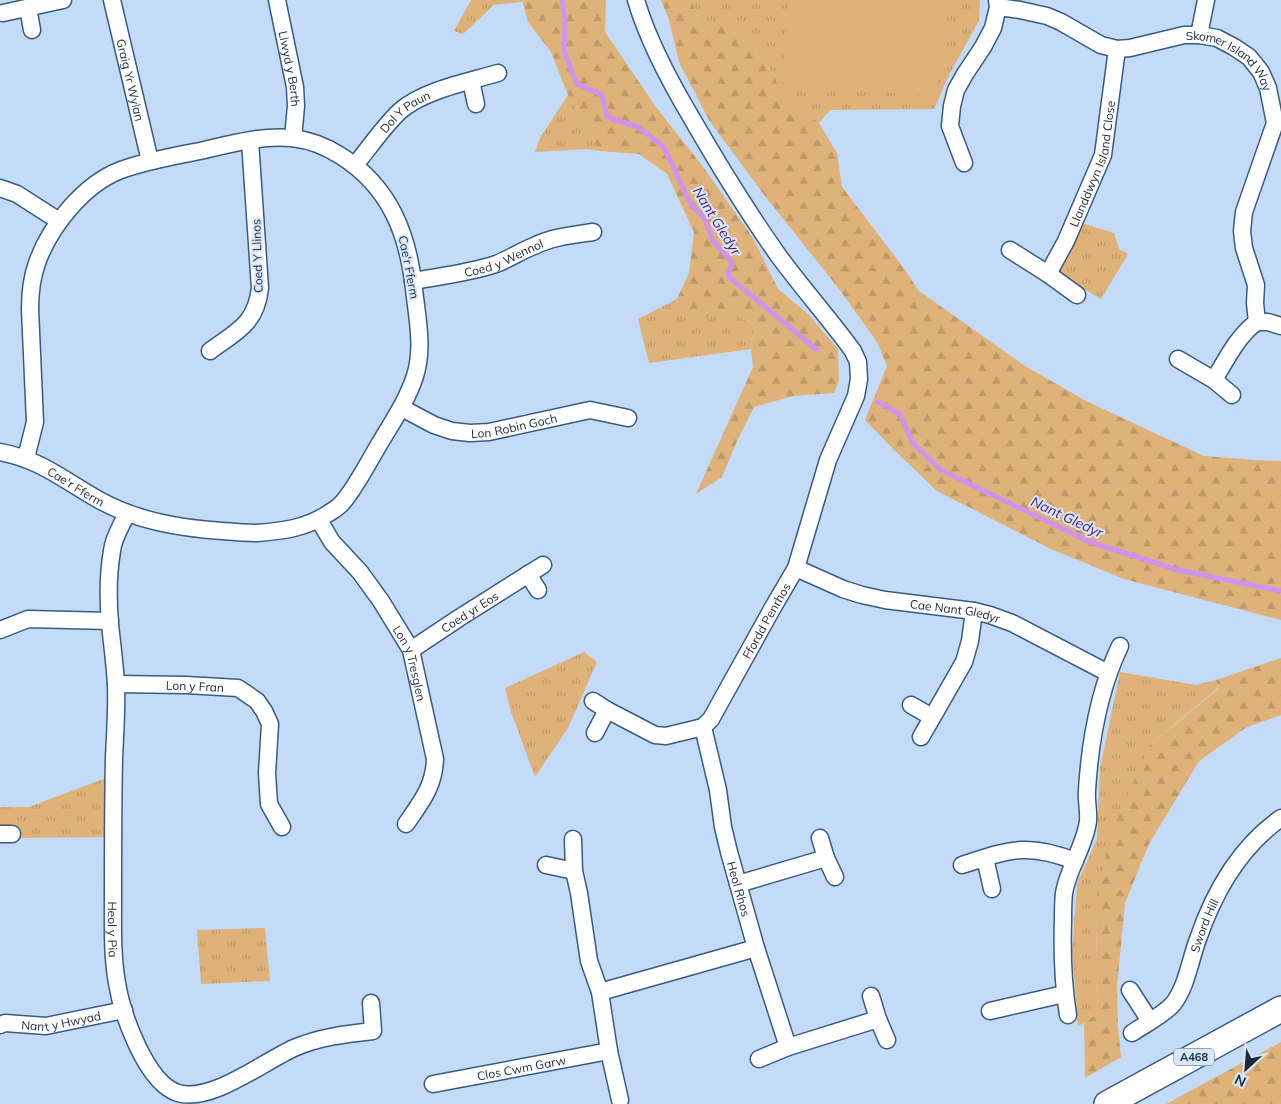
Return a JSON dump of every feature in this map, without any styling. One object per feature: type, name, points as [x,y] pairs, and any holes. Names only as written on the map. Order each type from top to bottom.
[{"type":"main road","name":"A468","points":[[1107,1104],[1281,1008]]},
{"type":"street","points":[[3,12],[64,0]]},
{"type":"street","name":"Graig Yr Wylan","points":[[112,0],[150,161]]},
{"type":"street","name":"Llwyd y Berth","points":[[277,0],[295,87],[296,106],[293,138]]},
{"type":"street","name":"Ffordd Penrhos","points":[[636,0],[669,79],[729,181],[778,254],[853,351],[858,362],[859,379],[856,396],[828,460],[796,568],[716,710],[703,727]]},
{"type":"street","points":[[1199,36],[1206,0]]},
{"type":"street","points":[[964,163],[950,126],[952,106],[956,90],[993,28],[998,4]]},
{"type":"street","name":"Skomer Island Way","points":[[998,4],[1047,16],[1062,22],[1101,45],[1130,48],[1184,35],[1199,36],[1217,38],[1249,57],[1260,72],[1268,88],[1278,124],[1244,212],[1242,231],[1244,248],[1256,285],[1257,322]]},
{"type":"street","points":[[28,8],[32,30]]},
{"type":"street","name":"Llanddwyn Island Close","points":[[1048,274],[1072,228],[1103,155],[1117,48]]},
{"type":"street","name":"Dol Y Paun","points":[[355,165],[401,111],[418,100],[471,81],[498,74]]},
{"type":"street","points":[[471,81],[476,104]]},
{"type":"street","name":"Cae'r Fferm","points":[[0,452],[26,458],[45,467],[100,501],[127,513],[148,521],[177,527],[254,533],[287,530],[318,520],[342,504],[402,408],[416,374],[419,351],[413,281],[408,253],[396,216],[370,179],[355,165],[328,148],[293,138],[274,138],[150,161],[119,170],[103,179],[76,201],[59,222],[37,264],[30,294],[35,422],[26,458]]},
{"type":"street","name":"Coed Y Llinos","points":[[210,351],[243,326],[253,314],[258,300],[259,278],[250,141]]},
{"type":"street","points":[[0,188],[17,194],[59,222]]},
{"type":"street","name":"Coed y Wennol","points":[[413,281],[473,270],[495,264],[534,246],[564,236],[593,232]]},
{"type":"street","points":[[1010,250],[1077,295]]},
{"type":"street","points":[[1214,380],[1250,327],[1257,322],[1268,322],[1281,326]]},
{"type":"street","points":[[1178,359],[1214,380],[1232,395]]},
{"type":"street","name":"Lon Robin Goch","points":[[402,408],[434,425],[452,431],[470,433],[489,432],[590,410],[628,418]]},
{"type":"street","name":"Heol y Pia","points":[[127,513],[112,547],[110,567],[110,621],[116,684],[112,837],[114,954],[117,984],[124,1010],[140,1053],[158,1081],[179,1093],[203,1094],[217,1089],[294,1048],[338,1035],[373,1031],[371,1003]]},
{"type":"street","name":"Lon y Tresglen","points":[[318,520],[332,542],[360,572],[381,600],[411,650],[435,759],[435,773],[429,790],[406,824]]},
{"type":"street","name":"Coed yr Eos","points":[[411,650],[543,565]]},
{"type":"street","name":"Cae Nant Gledyr","points":[[796,568],[843,589],[862,595],[885,600],[974,611],[1012,623],[1108,673]]},
{"type":"street","points":[[528,574],[538,590]]},
{"type":"street","points":[[921,737],[964,662],[970,641],[974,611]]},
{"type":"street","points":[[0,630],[28,620],[110,621]]},
{"type":"street","points":[[1068,1015],[1064,994],[1062,935],[1064,893],[1085,835],[1088,819],[1086,795],[1097,721],[1108,673],[1120,646]]},
{"type":"street","name":"Lon y Fran","points":[[116,684],[238,688],[257,701],[270,724],[267,773],[269,804],[282,827]]},
{"type":"street","points":[[593,701],[655,734],[666,736],[703,727]]},
{"type":"street","points":[[911,705],[932,717]]},
{"type":"street","points":[[595,733],[607,710]]},
{"type":"street","name":"Heol Rhos","points":[[703,727],[718,790],[722,827],[756,948],[788,1047]]},
{"type":"street","name":"Sword Hill","points":[[1132,1032],[1173,1003],[1182,988],[1201,930],[1216,896],[1232,868],[1259,836],[1281,818]]},
{"type":"street","points":[[820,838],[826,858],[835,877]]},
{"type":"street","points":[[573,839],[574,871],[580,893],[589,961],[600,992],[609,1051],[620,1100]]},
{"type":"street","points":[[962,865],[1020,849],[1053,852],[1074,861]]},
{"type":"street","points":[[738,884],[826,858]]},
{"type":"street","points":[[985,858],[992,889]]},
{"type":"street","points":[[546,865],[574,871]]},
{"type":"street","points":[[600,992],[756,948]]},
{"type":"street","points":[[1130,990],[1150,1021]]},
{"type":"street","points":[[990,1012],[1064,994]]},
{"type":"street","points":[[872,996],[878,1019],[887,1040]]},
{"type":"street","name":"Nant y Hwyad","points":[[0,1024],[46,1026],[124,1010]]},
{"type":"street","points":[[759,1059],[788,1047],[878,1019]]},
{"type":"street","name":"Clos Cwm Garw","points":[[433,1084],[609,1051]]},
{"type":"green space","points":[[471,0],[522,0],[522,2],[494,5],[463,34],[454,31]]},
{"type":"green space","points":[[522,0],[606,0],[605,32],[656,107],[704,168],[753,238],[778,289],[808,314],[838,349],[839,380],[834,393],[793,396],[754,407],[722,477],[696,494],[753,367],[751,349],[754,324],[727,310],[703,319],[683,317],[677,299],[689,273],[694,232],[667,174],[639,154],[599,151],[568,95],[551,52],[528,22]]},
{"type":"green space","points":[[661,0],[692,0],[701,31],[723,25],[753,47],[775,77],[780,94],[819,123],[837,153],[842,187],[919,291],[1025,366],[1086,401],[1204,456],[1281,461],[1281,620],[1124,579],[1051,549],[937,491],[894,450],[865,420],[887,366],[877,342],[839,289],[765,196],[709,120],[679,62],[669,20]]},
{"type":"green space","points":[[692,0],[980,0],[979,21],[951,71],[934,109],[830,110],[819,123],[779,94],[775,77],[753,47],[723,25],[701,31]]},
{"type":"green space","points":[[789,0],[945,0],[937,97],[781,83]]},
{"type":"green space","points":[[568,95],[599,151],[588,149],[535,152],[540,138]]},
{"type":"green space","points":[[1075,221],[1114,233],[1119,249],[1128,254],[1101,299],[1084,289],[1077,295],[1048,274]]},
{"type":"green space","points":[[677,299],[684,317],[703,319],[727,310],[754,324],[751,349],[649,363],[638,319]]},
{"type":"green space","points":[[584,652],[597,662],[568,728],[535,777],[511,712],[505,688]]},
{"type":"green space","points":[[1281,658],[1281,715],[1247,727],[1199,761],[1149,844],[1125,903],[1117,986],[1121,1057],[1085,1078],[1084,1022],[1098,1014],[1096,913],[1109,838],[1149,746],[1218,689],[1216,680]]},
{"type":"green space","points":[[1120,672],[1196,685],[1216,680],[1218,688],[1149,746],[1096,913],[1098,1015],[1078,1026],[1072,951],[1077,884],[1097,839],[1100,768]]},
{"type":"green space","points":[[114,775],[113,837],[20,838],[12,834],[0,834],[0,807],[29,807]]},
{"type":"green space","points":[[265,928],[270,981],[201,984],[197,930]]},
{"type":"green space","points":[[1281,1042],[1281,1104],[1166,1104]]},
{"type":"waterway","name":"Nant Gledyr","points":[[562,0],[565,20],[564,51],[577,84],[602,95],[607,117],[638,127],[664,147],[690,203],[705,219],[713,241],[732,262],[728,276],[817,350]]},
{"type":"waterway","name":"Nant Gledyr","points":[[878,402],[900,414],[913,443],[941,470],[1090,542],[1178,570],[1281,591]]}]
